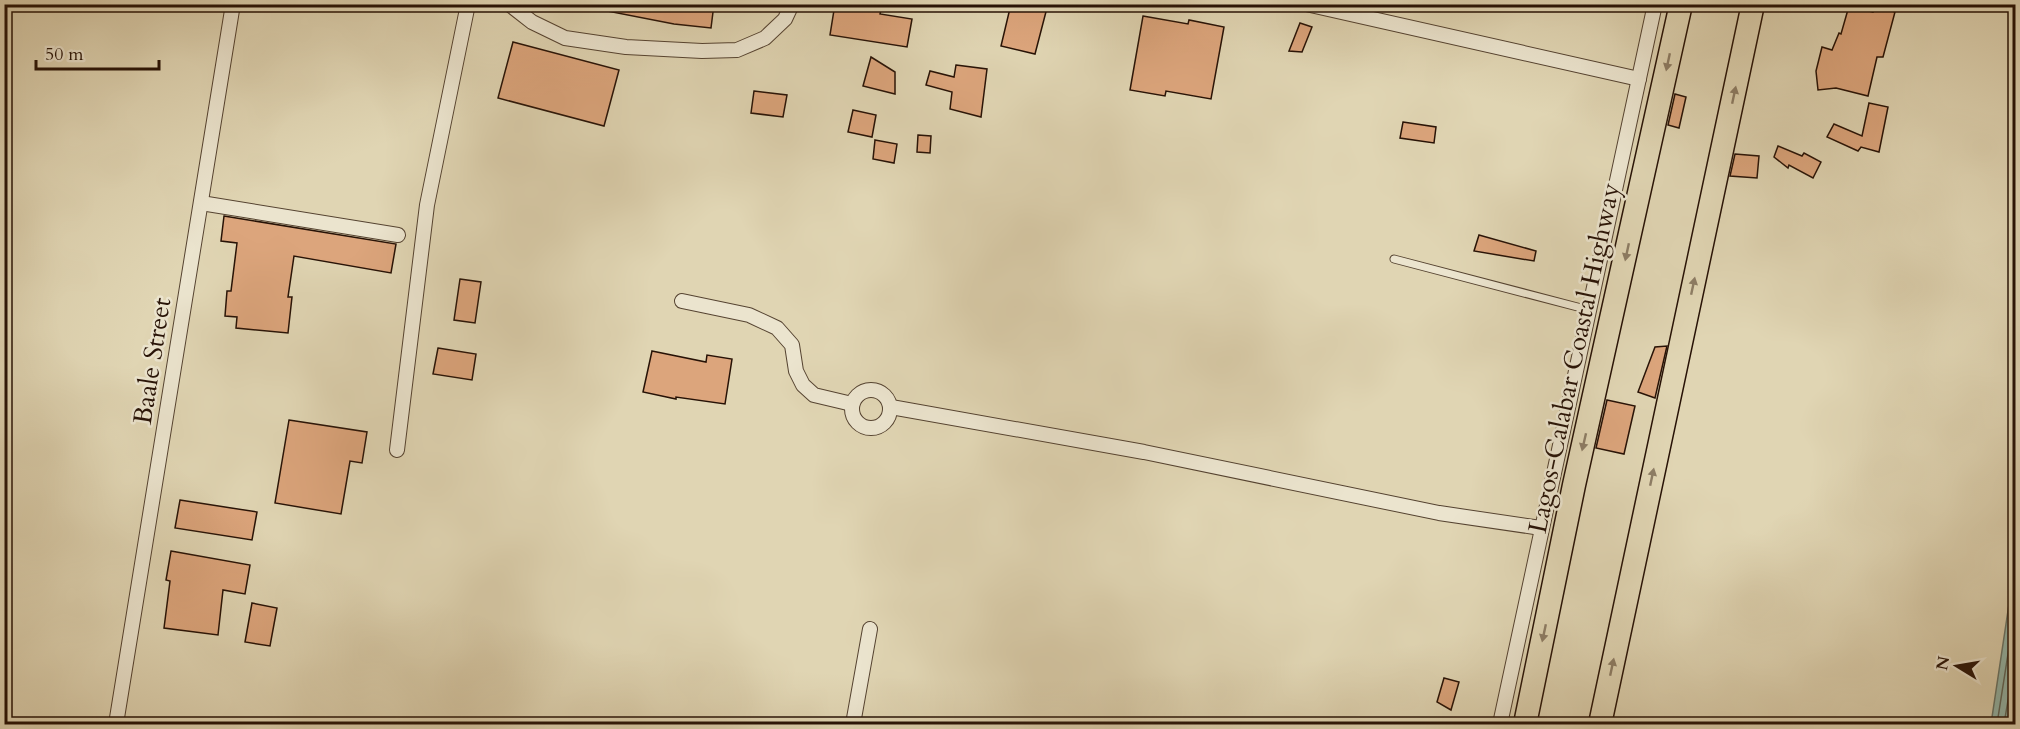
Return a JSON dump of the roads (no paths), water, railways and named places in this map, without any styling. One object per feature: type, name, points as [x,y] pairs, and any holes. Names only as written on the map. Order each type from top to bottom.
[{"type":"highway","name":"Lagos-Calabar Coastal Highway","points":[[1525,724],[1574,485],[1681,4]]},
{"type":"highway","points":[[1600,724],[1753,4]]},
{"type":"street","name":"Baale Street","points":[[116,724],[233,4]]},
{"type":"street","points":[[397,450],[427,205],[468,4]]},
{"type":"street","points":[[509,4],[532,21],[565,38],[626,46],[702,51],[737,50],[765,38],[785,19],[792,4]]},
{"type":"street","points":[[1305,4],[1354,10],[1639,78]]},
{"type":"street","points":[[1500,724],[1655,4]]},
{"type":"street","points":[[201,202],[398,235]]},
{"type":"street","points":[[681,301],[749,315],[777,328],[792,345],[796,371],[803,385],[814,395],[852,404]]},
{"type":"street","points":[[872,389],[885,395],[891,407],[888,420],[877,428],[863,427],[854,418],[852,404],[860,393],[872,389]]},
{"type":"street","points":[[891,407],[1144,452],[1439,513],[1541,528]]},
{"type":"street","points":[[853,724],[870,628]]},
{"type":"lane","points":[[1394,259],[1590,310]]},
{"type":"water","points":[[2015,564],[2015,724],[1991,724]]}]
